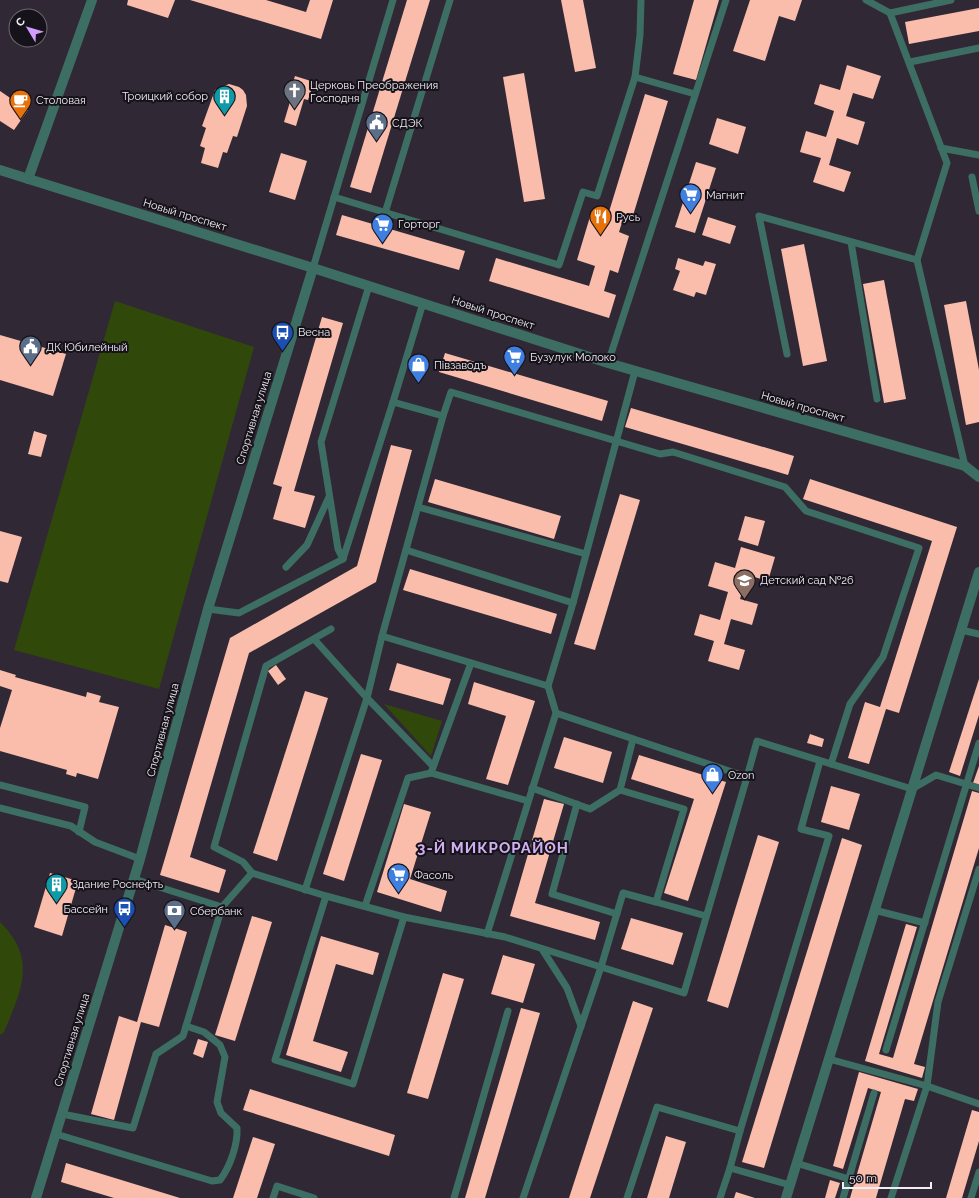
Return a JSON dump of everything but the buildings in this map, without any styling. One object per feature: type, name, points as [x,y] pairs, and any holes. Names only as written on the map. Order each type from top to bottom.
[{"type":"street","points":[[28,179],[92,0]]},
{"type":"street","name":"Новый проспект","points":[[0,170],[313,268],[608,363],[965,466],[979,477]]},
{"type":"street","name":"Спортивная улица","points":[[36,1198],[140,859],[208,609],[313,268]]},
{"type":"street","points":[[786,1198],[979,572]]},
{"type":"lane","points":[[313,268],[393,0]]},
{"type":"lane","points":[[385,213],[450,0]]},
{"type":"lane","points":[[334,197],[559,265],[583,192],[597,196],[635,77],[640,35],[641,0]]},
{"type":"lane","points":[[608,363],[726,0]]},
{"type":"lane","points":[[866,0],[890,13],[910,62],[946,163],[917,260],[965,466]]},
{"type":"lane","points":[[890,13],[951,0]]},
{"type":"lane","points":[[910,62],[979,48]]},
{"type":"lane","points":[[635,77],[695,94]]},
{"type":"lane","points":[[941,148],[979,154]]},
{"type":"lane","points":[[972,177],[979,211]]},
{"type":"lane","points":[[787,354],[760,216],[917,260]]},
{"type":"lane","points":[[851,242],[876,399]]},
{"type":"lane","points":[[343,559],[338,549],[321,442],[369,286]]},
{"type":"lane","points":[[208,609],[239,613],[343,559],[423,303]]},
{"type":"lane","points":[[487,934],[556,713],[548,686],[573,603],[635,371]]},
{"type":"lane","points":[[305,890],[367,698],[382,636],[451,392],[660,454],[673,452],[785,487],[806,511],[919,548],[883,657],[850,704],[831,764]]},
{"type":"lane","points":[[393,402],[443,416]]},
{"type":"lane","points":[[286,567],[307,545],[330,497]]},
{"type":"lane","points":[[418,507],[586,554]]},
{"type":"lane","points":[[406,550],[573,603]]},
{"type":"lane","points":[[331,629],[266,666],[214,847],[242,862],[252,873],[305,890],[404,917],[487,934],[542,949],[684,993],[757,741],[912,788],[936,775],[979,788]]},
{"type":"lane","points":[[961,630],[979,634]]},
{"type":"lane","points":[[382,636],[548,686]]},
{"type":"lane","points":[[314,639],[432,769],[528,801]]},
{"type":"lane","points":[[365,906],[408,778],[432,769],[471,663]]},
{"type":"lane","points":[[556,713],[747,776]]},
{"type":"lane","points":[[532,788],[590,809],[620,790],[633,739]]},
{"type":"lane","points":[[886,1050],[979,743]]},
{"type":"lane","points":[[720,1198],[829,836],[802,829],[820,761]]},
{"type":"lane","points":[[0,785],[85,807],[79,832]]},
{"type":"lane","points":[[620,790],[684,810],[656,902]]},
{"type":"lane","points":[[577,804],[552,894],[617,914]]},
{"type":"lane","points":[[0,808],[71,826],[95,842],[140,859]]},
{"type":"lane","points":[[891,1198],[926,1086],[938,1002],[979,868]]},
{"type":"lane","points":[[62,1114],[133,1128],[156,1054],[183,1036],[222,907],[252,873]]},
{"type":"lane","points":[[134,878],[222,907]]},
{"type":"lane","points":[[523,1198],[601,967],[623,893],[706,916]]},
{"type":"lane","points":[[326,896],[275,1060],[353,1084],[404,917]]},
{"type":"lane","points":[[874,910],[924,923]]},
{"type":"lane","points":[[542,949],[567,988],[581,1026]]},
{"type":"lane","points":[[454,1198],[508,1011]]},
{"type":"lane","points":[[56,1134],[212,1180],[220,1180],[226,1172],[237,1136],[237,1128],[221,1113],[217,1102],[224,1057],[220,1045],[204,1032],[186,1026]]},
{"type":"lane","points":[[829,1059],[926,1086],[979,1104]]},
{"type":"lane","points":[[843,1198],[874,1093]]},
{"type":"lane","points":[[627,1198],[657,1107],[740,1131]]},
{"type":"lane","points":[[796,1163],[849,1179]]},
{"type":"lane","points":[[730,1168],[790,1185]]},
{"type":"lane","points":[[971,1198],[979,1172]]},
{"type":"lane","points":[[273,1198],[277,1186],[314,1198]]},
{"type":"green space","points":[[115,301],[254,347],[159,689],[14,650]]},
{"type":"green space","points":[[384,704],[442,721],[431,756]]},
{"type":"green space","points":[[0,922],[12,936],[19,949],[23,976],[16,1003],[4,1032],[0,1035]]},
{"type":"place","name":"Церковь Преображения Господня","points":[[294,110]]},
{"type":"place","name":"Троицкий собор","points":[[224,116]]},
{"type":"place","name":"Столовая","points":[[21,120]]},
{"type":"place","name":"СДЭК","points":[[376,142]]},
{"type":"place","name":"Магнит","points":[[690,214]]},
{"type":"place","name":"Русь","points":[[601,236]]},
{"type":"place","name":"Горторг","points":[[383,244]]},
{"type":"place","name":"Весна","points":[[283,352]]},
{"type":"place","name":"ДК Юбилейный","points":[[31,366]]},
{"type":"place","name":"Бузулук Молоко","points":[[514,376]]},
{"type":"place","name":"Півзаводъ","points":[[418,384]]},
{"type":"place","name":"Детский сад №26","points":[[745,600]]},
{"type":"place","name":"Ozon","points":[[712,794]]},
{"type":"place","name":"Фасоль","points":[[399,894]]},
{"type":"place","name":"Здание Роснефть","points":[[56,904]]},
{"type":"place","name":"Бассейн","points":[[124,928]]},
{"type":"place","name":"Сбербанк","points":[[175,930]]},
{"type":"district","name":"3-Й МИКРОРАЙОН","points":[[493,848]]}]
